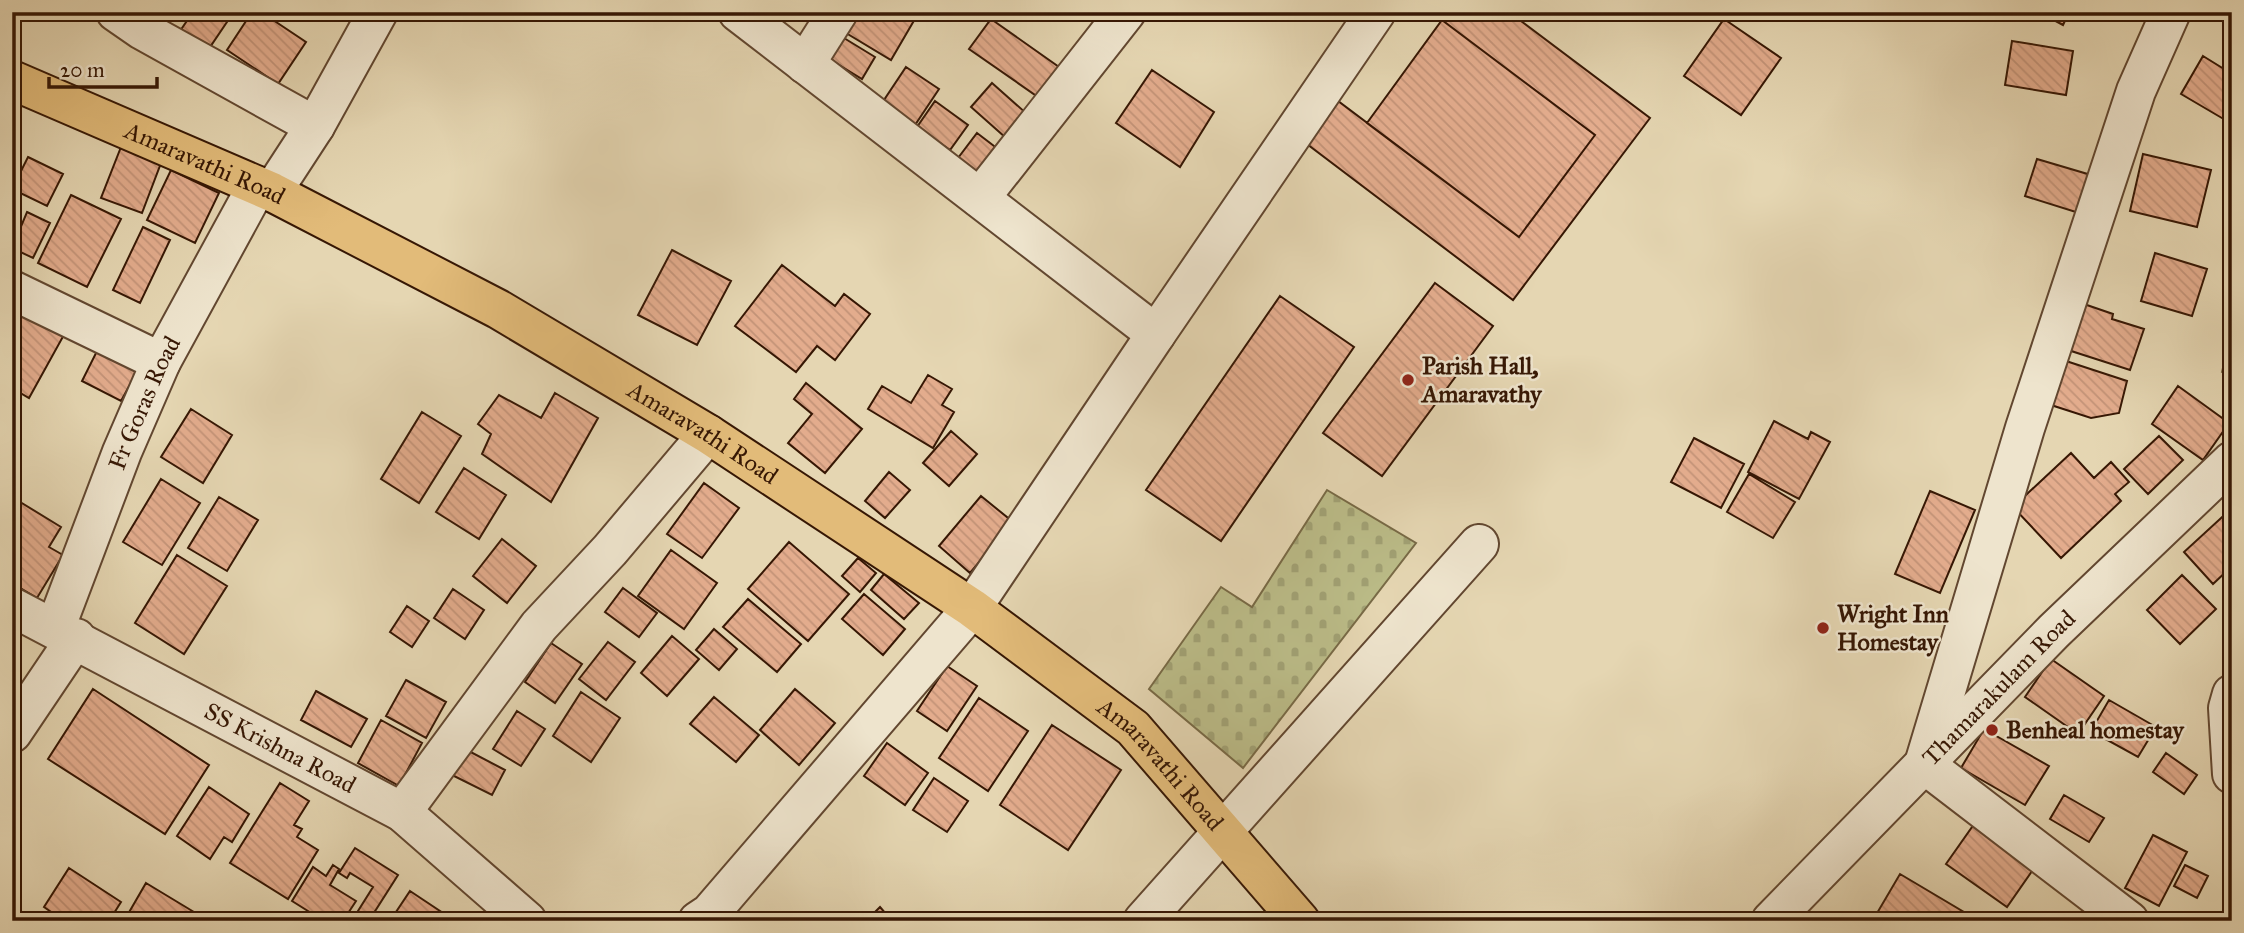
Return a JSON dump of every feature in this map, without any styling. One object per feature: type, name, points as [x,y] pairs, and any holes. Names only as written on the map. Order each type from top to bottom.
[{"type":"main road","name":"Amaravathi Road","points":[[12,80],[264,189],[498,309],[708,434],[972,608],[1133,729],[1223,828],[1300,921]]},
{"type":"street","name":"Fr Goras Road","points":[[12,733],[65,634],[121,452],[161,362],[264,189],[315,126],[379,12]]},
{"type":"street","points":[[738,12],[1156,334]]},
{"type":"street","points":[[805,64],[838,12]]},
{"type":"street","points":[[980,198],[1126,12]]},
{"type":"street","points":[[698,921],[710,913],[972,608],[1376,12]]},
{"type":"street","points":[[2129,921],[1924,764],[2025,428],[2136,91],[2171,12]]},
{"type":"street","points":[[139,18],[315,126]]},
{"type":"street","points":[[12,290],[161,362]]},
{"type":"street","points":[[402,812],[539,626],[610,550],[708,434]]},
{"type":"street","name":"Thamarakulam Road","points":[[1771,921],[2054,631],[2232,461]]},
{"type":"street","points":[[1143,921],[1223,828],[1479,544]]},
{"type":"street","name":"SS Krishna Road","points":[[12,607],[402,812],[527,921]]},
{"type":"street","points":[[2232,694],[2228,708],[2232,774]]},
{"type":"green space","points":[[2232,332],[2232,377],[2222,372]]},
{"type":"green space","points":[[1327,490],[1416,543],[1243,768],[1149,689],[1221,587],[1252,607]]},
{"type":"building","points":[[193,12],[225,12],[231,16],[206,53],[178,34]]},
{"type":"building","points":[[252,12],[261,12],[306,42],[278,84],[227,50]]},
{"type":"building","points":[[289,12],[304,12],[299,19]]},
{"type":"building","points":[[771,12],[785,12],[780,19]]},
{"type":"building","points":[[852,12],[919,12],[891,60],[841,30]]},
{"type":"building","points":[[1448,12],[1509,12],[1650,118],[1513,300],[1299,138],[1330,95],[1519,237],[1595,135],[1442,20]]},
{"type":"building","points":[[2039,12],[2069,12],[2063,25]]},
{"type":"building","points":[[991,19],[1059,67],[1038,97],[969,49]]},
{"type":"building","points":[[1724,19],[1781,58],[1741,115],[1684,76]]},
{"type":"building","points":[[1442,20],[1595,135],[1519,237],[1367,123]]},
{"type":"building","points":[[839,35],[875,57],[862,79],[826,57]]},
{"type":"building","points":[[2012,41],[2073,51],[2066,95],[2005,85]]},
{"type":"building","points":[[2203,56],[2232,74],[2232,113],[2227,121],[2181,94]]},
{"type":"building","points":[[906,67],[939,89],[911,131],[878,109]]},
{"type":"building","points":[[1152,70],[1214,112],[1180,167],[1116,123]]},
{"type":"building","points":[[992,83],[1036,122],[1014,145],[971,107]]},
{"type":"building","points":[[935,101],[968,125],[950,150],[917,127]]},
{"type":"building","points":[[977,133],[1007,156],[985,185],[955,162]]},
{"type":"building","points":[[121,147],[161,163],[142,213],[101,198]]},
{"type":"building","points":[[2143,154],[2211,170],[2197,227],[2130,211]]},
{"type":"building","points":[[28,157],[63,174],[47,206],[12,189]]},
{"type":"building","points":[[2037,159],[2091,175],[2079,213],[2025,196]]},
{"type":"building","points":[[171,170],[219,193],[195,243],[147,220]]},
{"type":"building","points":[[71,195],[121,219],[87,287],[38,263]]},
{"type":"building","points":[[27,212],[50,223],[33,258],[12,248]]},
{"type":"building","points":[[143,227],[170,240],[140,303],[113,290]]},
{"type":"building","points":[[672,250],[731,281],[697,345],[638,315]]},
{"type":"building","points":[[2155,253],[2207,269],[2192,316],[2141,301]]},
{"type":"building","points":[[782,265],[835,306],[844,294],[870,314],[835,360],[817,346],[796,372],[735,326]]},
{"type":"building","name":"Parish Hall, Amaravathy","points":[[1435,283],[1493,326],[1382,476],[1323,433]]},
{"type":"building","points":[[1280,296],[1354,347],[1221,541],[1146,490]]},
{"type":"building","points":[[2081,303],[2113,314],[2112,319],[2144,329],[2130,370],[2065,349]]},
{"type":"building","points":[[12,304],[65,333],[29,398],[12,388]]},
{"type":"building","points":[[97,351],[137,372],[121,401],[82,381]]},
{"type":"building","points":[[2066,361],[2127,381],[2119,413],[2091,418],[2051,405]]},
{"type":"building","points":[[928,375],[952,389],[942,405],[954,412],[933,448],[868,409],[882,386],[911,403]]},
{"type":"building","points":[[806,383],[862,429],[825,473],[788,443],[812,414],[794,399]]},
{"type":"building","points":[[2178,386],[2229,423],[2203,460],[2152,424]]},
{"type":"building","points":[[555,393],[598,418],[551,502],[482,454],[491,434],[478,424],[499,395],[541,418]]},
{"type":"building","points":[[191,409],[232,435],[203,483],[161,457]]},
{"type":"building","points":[[422,412],[461,436],[419,503],[381,479]]},
{"type":"building","points":[[1774,421],[1808,439],[1811,432],[1830,442],[1799,499],[1748,472]]},
{"type":"building","points":[[951,431],[977,454],[949,486],[923,463]]},
{"type":"building","points":[[2159,436],[2183,460],[2148,494],[2124,469]]},
{"type":"building","points":[[1694,438],[1744,464],[1721,508],[1671,482]]},
{"type":"building","points":[[2071,453],[2094,478],[2111,462],[2129,482],[2115,494],[2121,501],[2061,558],[2013,507]]},
{"type":"building","points":[[464,468],[506,495],[479,539],[436,512]]},
{"type":"building","points":[[889,472],[910,490],[885,518],[865,501]]},
{"type":"building","points":[[1749,474],[1795,502],[1773,538],[1727,512]]},
{"type":"building","points":[[161,479],[200,503],[162,565],[123,542]]},
{"type":"building","points":[[704,483],[739,508],[702,558],[667,534]]},
{"type":"building","points":[[1930,491],[1975,510],[1940,593],[1895,574]]},
{"type":"building","points":[[981,496],[1013,522],[970,573],[939,546]]},
{"type":"building","points":[[12,497],[61,527],[49,547],[63,555],[37,598],[12,583]]},
{"type":"building","points":[[219,497],[258,520],[227,571],[188,548]]},
{"type":"building","points":[[2232,508],[2232,566],[2213,584],[2184,552]]},
{"type":"building","points":[[502,539],[536,566],[507,603],[473,576]]},
{"type":"building","points":[[789,542],[849,594],[808,641],[748,589]]},
{"type":"building","points":[[671,550],[717,583],[684,629],[638,596]]},
{"type":"building","points":[[177,555],[227,586],[184,654],[135,623]]},
{"type":"building","points":[[858,558],[876,573],[860,592],[842,576]]},
{"type":"building","points":[[884,574],[919,603],[904,619],[871,590]]},
{"type":"building","points":[[2182,575],[2216,609],[2180,644],[2147,610]]},
{"type":"building","points":[[623,588],[657,613],[639,637],[605,612]]},
{"type":"building","points":[[453,589],[484,610],[465,639],[434,618]]},
{"type":"building","points":[[864,594],[905,629],[883,655],[842,619]]},
{"type":"building","points":[[748,599],[801,644],[777,672],[723,627]]},
{"type":"building","points":[[407,606],[429,621],[412,647],[390,632]]},
{"type":"building","points":[[714,629],[737,649],[719,670],[696,650]]},
{"type":"building","points":[[672,636],[699,659],[667,696],[641,673]]},
{"type":"building","points":[[608,642],[635,662],[606,700],[579,679]]},
{"type":"building","points":[[551,643],[582,664],[555,703],[525,682]]},
{"type":"building","points":[[2051,659],[2104,696],[2078,734],[2025,697]]},
{"type":"building","points":[[947,666],[977,686],[947,731],[917,711]]},
{"type":"building","points":[[406,680],[446,702],[426,738],[386,716]]},
{"type":"building","points":[[93,689],[209,765],[165,834],[48,759]]},
{"type":"building","points":[[795,689],[835,723],[799,765],[760,730]]},
{"type":"building","points":[[316,691],[367,719],[351,747],[301,720]]},
{"type":"building","points":[[581,692],[620,718],[591,762],[553,736]]},
{"type":"building","points":[[714,697],[759,735],[736,762],[690,724]]},
{"type":"building","points":[[979,698],[1028,731],[988,791],[939,758]]},
{"type":"building","points":[[2109,700],[2156,727],[2138,757],[2091,731]]},
{"type":"building","points":[[517,711],[545,729],[521,766],[493,749]]},
{"type":"building","points":[[381,720],[422,743],[399,786],[358,763]]},
{"type":"building","points":[[1052,725],[1121,770],[1068,850],[1000,805]]},
{"type":"building","points":[[1984,729],[2049,766],[2025,805],[1961,768]]},
{"type":"building","points":[[887,743],[928,773],[905,805],[864,776]]},
{"type":"building","points":[[463,748],[505,770],[492,795],[450,774]]},
{"type":"building","points":[[2166,753],[2197,775],[2184,794],[2153,772]]},
{"type":"building","points":[[934,778],[968,801],[947,832],[913,810]]},
{"type":"building","points":[[280,783],[309,801],[294,825],[302,829],[297,837],[318,850],[288,899],[230,863]]},
{"type":"building","points":[[209,787],[249,814],[232,842],[224,837],[210,859],[177,836]]},
{"type":"building","points":[[2064,795],[2104,818],[2089,842],[2050,819]]},
{"type":"building","points":[[1977,820],[2037,864],[2007,907],[1946,864]]},
{"type":"building","points":[[2153,835],[2187,852],[2159,906],[2125,888]]},
{"type":"building","points":[[2232,835],[2232,852],[2224,848]]},
{"type":"building","points":[[355,848],[398,875],[370,919],[358,911],[373,887],[350,873],[347,878],[339,873]]},
{"type":"building","points":[[333,865],[339,869],[330,885],[356,901],[343,921],[333,915],[329,921],[324,921],[292,901],[313,867],[326,876]]},
{"type":"building","points":[[2185,865],[2208,876],[2197,898],[2174,886]]},
{"type":"building","points":[[69,868],[121,902],[109,921],[50,921],[54,914],[44,907]]},
{"type":"building","points":[[1900,874],[1979,921],[1873,920]]},
{"type":"building","points":[[146,883],[194,912],[189,921],[124,921]]},
{"type":"building","points":[[410,891],[449,917],[446,921],[390,921]]},
{"type":"building","points":[[880,907],[892,921],[866,921]]},
{"type":"building","points":[[268,913],[281,921],[263,921]]},
{"type":"place","name":"Parish Hall, Amaravathy","points":[[1408,380]]},
{"type":"place","name":"Wright Inn Homestay","points":[[1823,628]]},
{"type":"place","name":"Benheal homestay","points":[[1992,730]]}]
